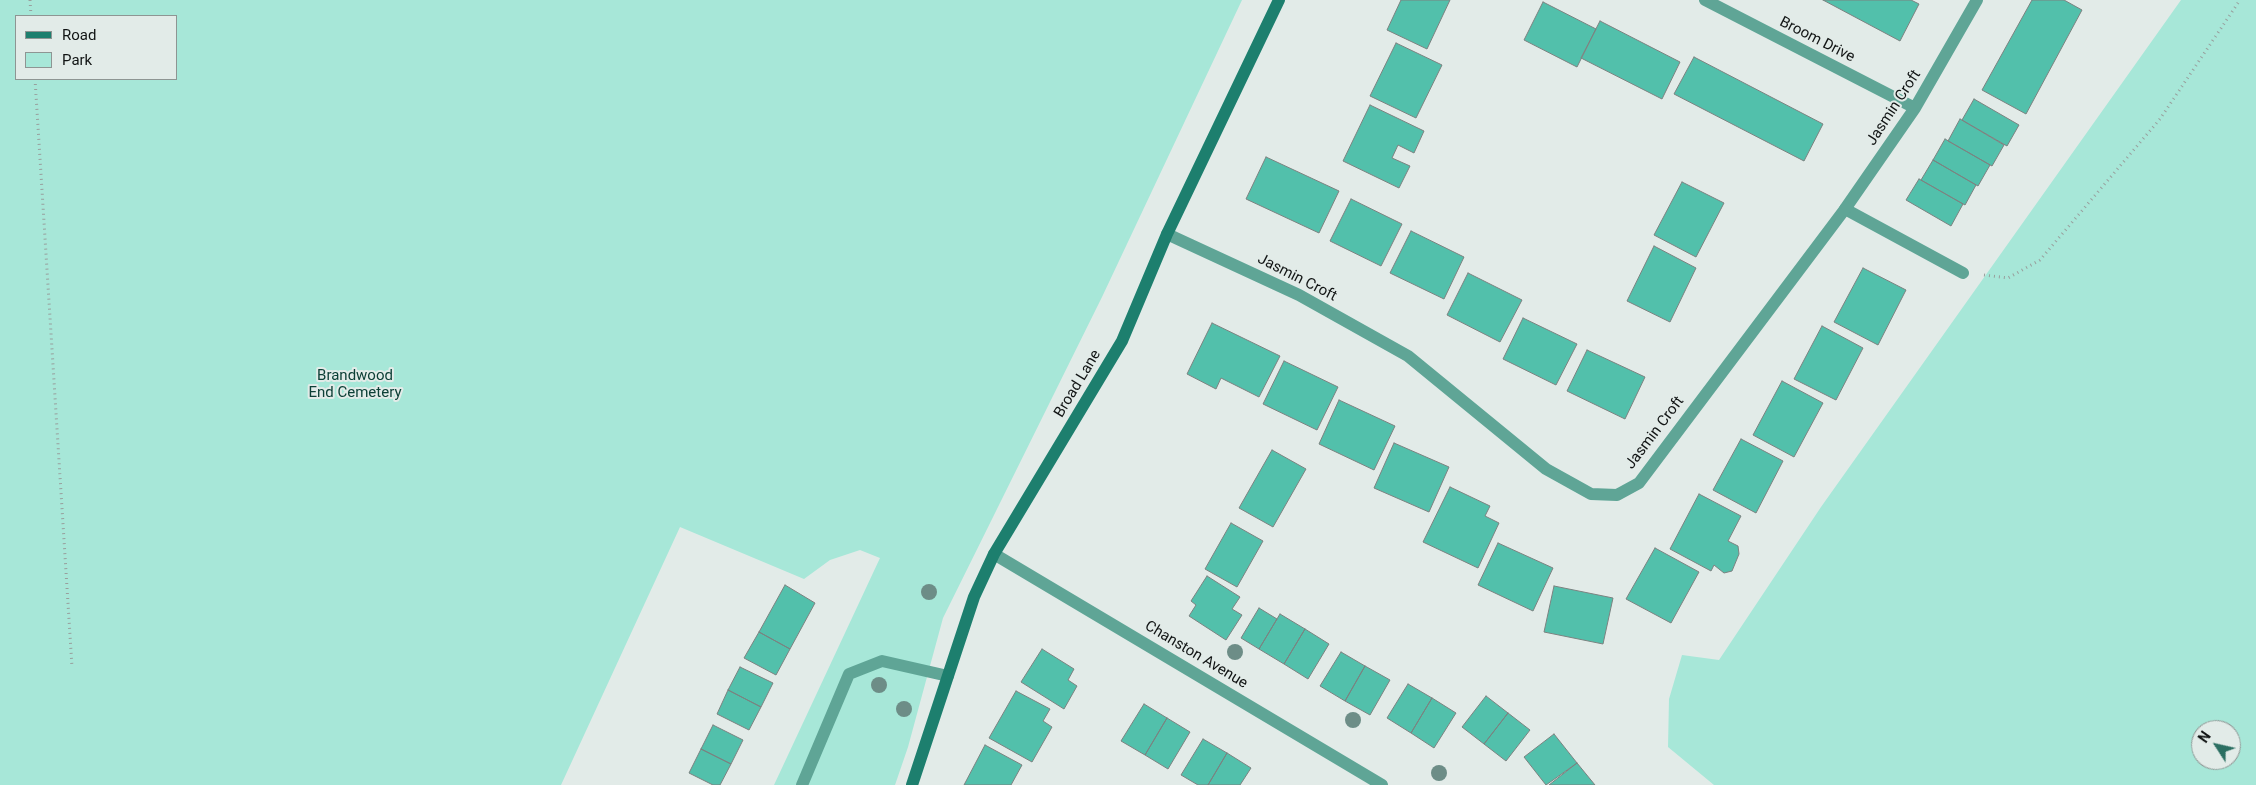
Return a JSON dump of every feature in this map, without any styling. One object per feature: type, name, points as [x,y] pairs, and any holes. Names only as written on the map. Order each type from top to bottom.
[{"type":"street","name":"Broad Lane","points":[[912,785],[974,597],[994,554],[1122,341],[1167,234],[1279,0]]},
{"type":"street","name":"Broom Drive","points":[[1705,0],[1915,108]]},
{"type":"street","name":"Jasmin Croft","points":[[1167,234],[1299,295],[1408,356],[1546,469],[1591,494],[1617,496],[1639,483],[1845,209],[1915,108],[1977,0]]},
{"type":"street","points":[[1845,209],[1963,273]]},
{"type":"street","name":"Chanston Avenue","points":[[994,554],[1382,785]]},
{"type":"street","points":[[802,785],[849,674],[882,661],[948,676]]},
{"type":"path","points":[[30,0],[31,15]]},
{"type":"path","points":[[1963,273],[2008,278],[2040,260],[2160,119],[2240,0]]},
{"type":"path","points":[[35,80],[72,667]]},
{"type":"green space","name":"Brandwood End Cemetery","points":[[0,0],[1242,0],[1102,297],[943,618],[908,747],[895,785],[774,785],[880,558],[860,550],[830,560],[804,579],[680,527],[561,785],[0,785]]},
{"type":"green space","points":[[2181,0],[2256,0],[2256,785],[1714,785],[1668,747],[1669,699],[1682,655],[1719,660],[1821,507]]},
{"type":"building","points":[[1401,0],[1450,0],[1427,49],[1387,30]]},
{"type":"building","points":[[1823,0],[1911,0],[1919,4],[1900,41]]},
{"type":"building","points":[[2032,0],[2064,0],[2082,10],[2026,114],[1982,90]]},
{"type":"building","points":[[1543,2],[1596,29],[1577,67],[1524,40]]},
{"type":"building","points":[[1600,21],[1680,62],[1662,99],[1581,58]]},
{"type":"building","points":[[1396,43],[1442,65],[1416,118],[1370,96]]},
{"type":"building","points":[[1694,57],[1823,124],[1804,161],[1674,94]]},
{"type":"building","points":[[1974,99],[2019,125],[2007,146],[1962,120]]},
{"type":"building","points":[[1370,105],[1424,131],[1414,153],[1398,145],[1392,158],[1410,166],[1399,188],[1343,161]]},
{"type":"building","points":[[1960,119],[2004,145],[1992,166],[1948,141]]},
{"type":"building","points":[[1945,139],[1990,165],[1978,186],[1933,160]]},
{"type":"building","points":[[1266,157],[1339,191],[1319,233],[1246,199]]},
{"type":"building","points":[[1933,160],[1976,185],[1965,205],[1921,180]]},
{"type":"building","points":[[1919,179],[1963,204],[1951,226],[1906,200]]},
{"type":"building","points":[[1682,182],[1724,203],[1696,257],[1654,235]]},
{"type":"building","points":[[1351,199],[1402,224],[1381,266],[1330,241]]},
{"type":"building","points":[[1411,231],[1464,257],[1444,299],[1390,273]]},
{"type":"building","points":[[1654,246],[1696,268],[1670,322],[1627,301]]},
{"type":"building","points":[[1863,268],[1906,290],[1878,345],[1834,322]]},
{"type":"building","points":[[1468,273],[1522,300],[1500,342],[1447,315]]},
{"type":"building","points":[[1523,318],[1577,344],[1556,385],[1503,359]]},
{"type":"building","points":[[1212,323],[1280,356],[1259,397],[1221,378],[1216,389],[1187,374]]},
{"type":"building","points":[[1822,326],[1863,348],[1836,400],[1794,379]]},
{"type":"building","points":[[1587,350],[1645,377],[1625,419],[1567,391]]},
{"type":"building","points":[[1284,361],[1338,387],[1317,430],[1263,404]]},
{"type":"building","points":[[1782,381],[1823,403],[1794,457],[1753,435]]},
{"type":"building","points":[[1339,400],[1395,426],[1374,470],[1319,444]]},
{"type":"building","points":[[1741,439],[1783,461],[1756,513],[1713,490]]},
{"type":"building","points":[[1394,443],[1449,467],[1429,512],[1374,488]]},
{"type":"building","points":[[1272,450],[1306,469],[1273,527],[1239,508]]},
{"type":"building","points":[[1450,487],[1490,506],[1485,516],[1499,523],[1478,568],[1423,542]]},
{"type":"building","points":[[1699,494],[1741,516],[1728,541],[1738,546],[1739,554],[1732,571],[1724,573],[1714,565],[1711,571],[1670,549]]},
{"type":"building","points":[[1231,523],[1263,541],[1237,587],[1205,569]]},
{"type":"building","points":[[1498,543],[1553,568],[1533,611],[1478,585]]},
{"type":"building","points":[[1655,548],[1699,572],[1671,623],[1626,599]]},
{"type":"building","points":[[1207,576],[1240,597],[1232,609],[1242,615],[1226,640],[1189,616],[1196,605],[1191,601]]},
{"type":"building","points":[[785,585],[815,603],[790,649],[759,632]]},
{"type":"building","points":[[1554,586],[1613,598],[1603,644],[1544,632]]},
{"type":"building","points":[[1259,608],[1277,619],[1259,649],[1241,638]]},
{"type":"building","points":[[1280,614],[1305,629],[1284,664],[1259,649]]},
{"type":"building","points":[[1305,629],[1329,644],[1308,679],[1284,664]]},
{"type":"building","points":[[759,632],[790,649],[776,675],[744,658]]},
{"type":"building","points":[[1042,649],[1074,669],[1068,680],[1077,686],[1064,709],[1021,682]]},
{"type":"building","points":[[1341,652],[1365,666],[1345,701],[1320,686]]},
{"type":"building","points":[[1365,666],[1390,680],[1370,715],[1345,701]]},
{"type":"building","points":[[740,667],[773,683],[761,707],[728,690]]},
{"type":"building","points":[[1408,684],[1432,698],[1411,733],[1387,718]]},
{"type":"building","points":[[728,690],[761,707],[749,730],[717,714]]},
{"type":"building","points":[[1016,691],[1050,709],[1043,721],[1052,727],[1032,762],[989,738]]},
{"type":"building","points":[[1486,696],[1508,713],[1484,744],[1462,727]]},
{"type":"building","points":[[1432,698],[1456,713],[1434,748],[1411,733]]},
{"type":"building","points":[[1144,704],[1167,718],[1145,755],[1121,741]]},
{"type":"building","points":[[1508,713],[1530,730],[1506,761],[1484,744]]},
{"type":"building","points":[[1167,718],[1190,732],[1168,769],[1145,755]]},
{"type":"building","points":[[713,725],[743,740],[731,764],[701,749]]},
{"type":"building","points":[[1554,734],[1577,763],[1546,785],[1524,757]]},
{"type":"building","points":[[1203,739],[1227,753],[1208,785],[1198,785],[1181,775]]},
{"type":"building","points":[[985,745],[1022,765],[1011,785],[964,785]]},
{"type":"building","points":[[701,749],[731,764],[720,785],[713,785],[689,773]]},
{"type":"building","points":[[1227,753],[1251,768],[1240,785],[1208,785]]},
{"type":"building","points":[[1577,763],[1595,785],[1549,785]]}]
